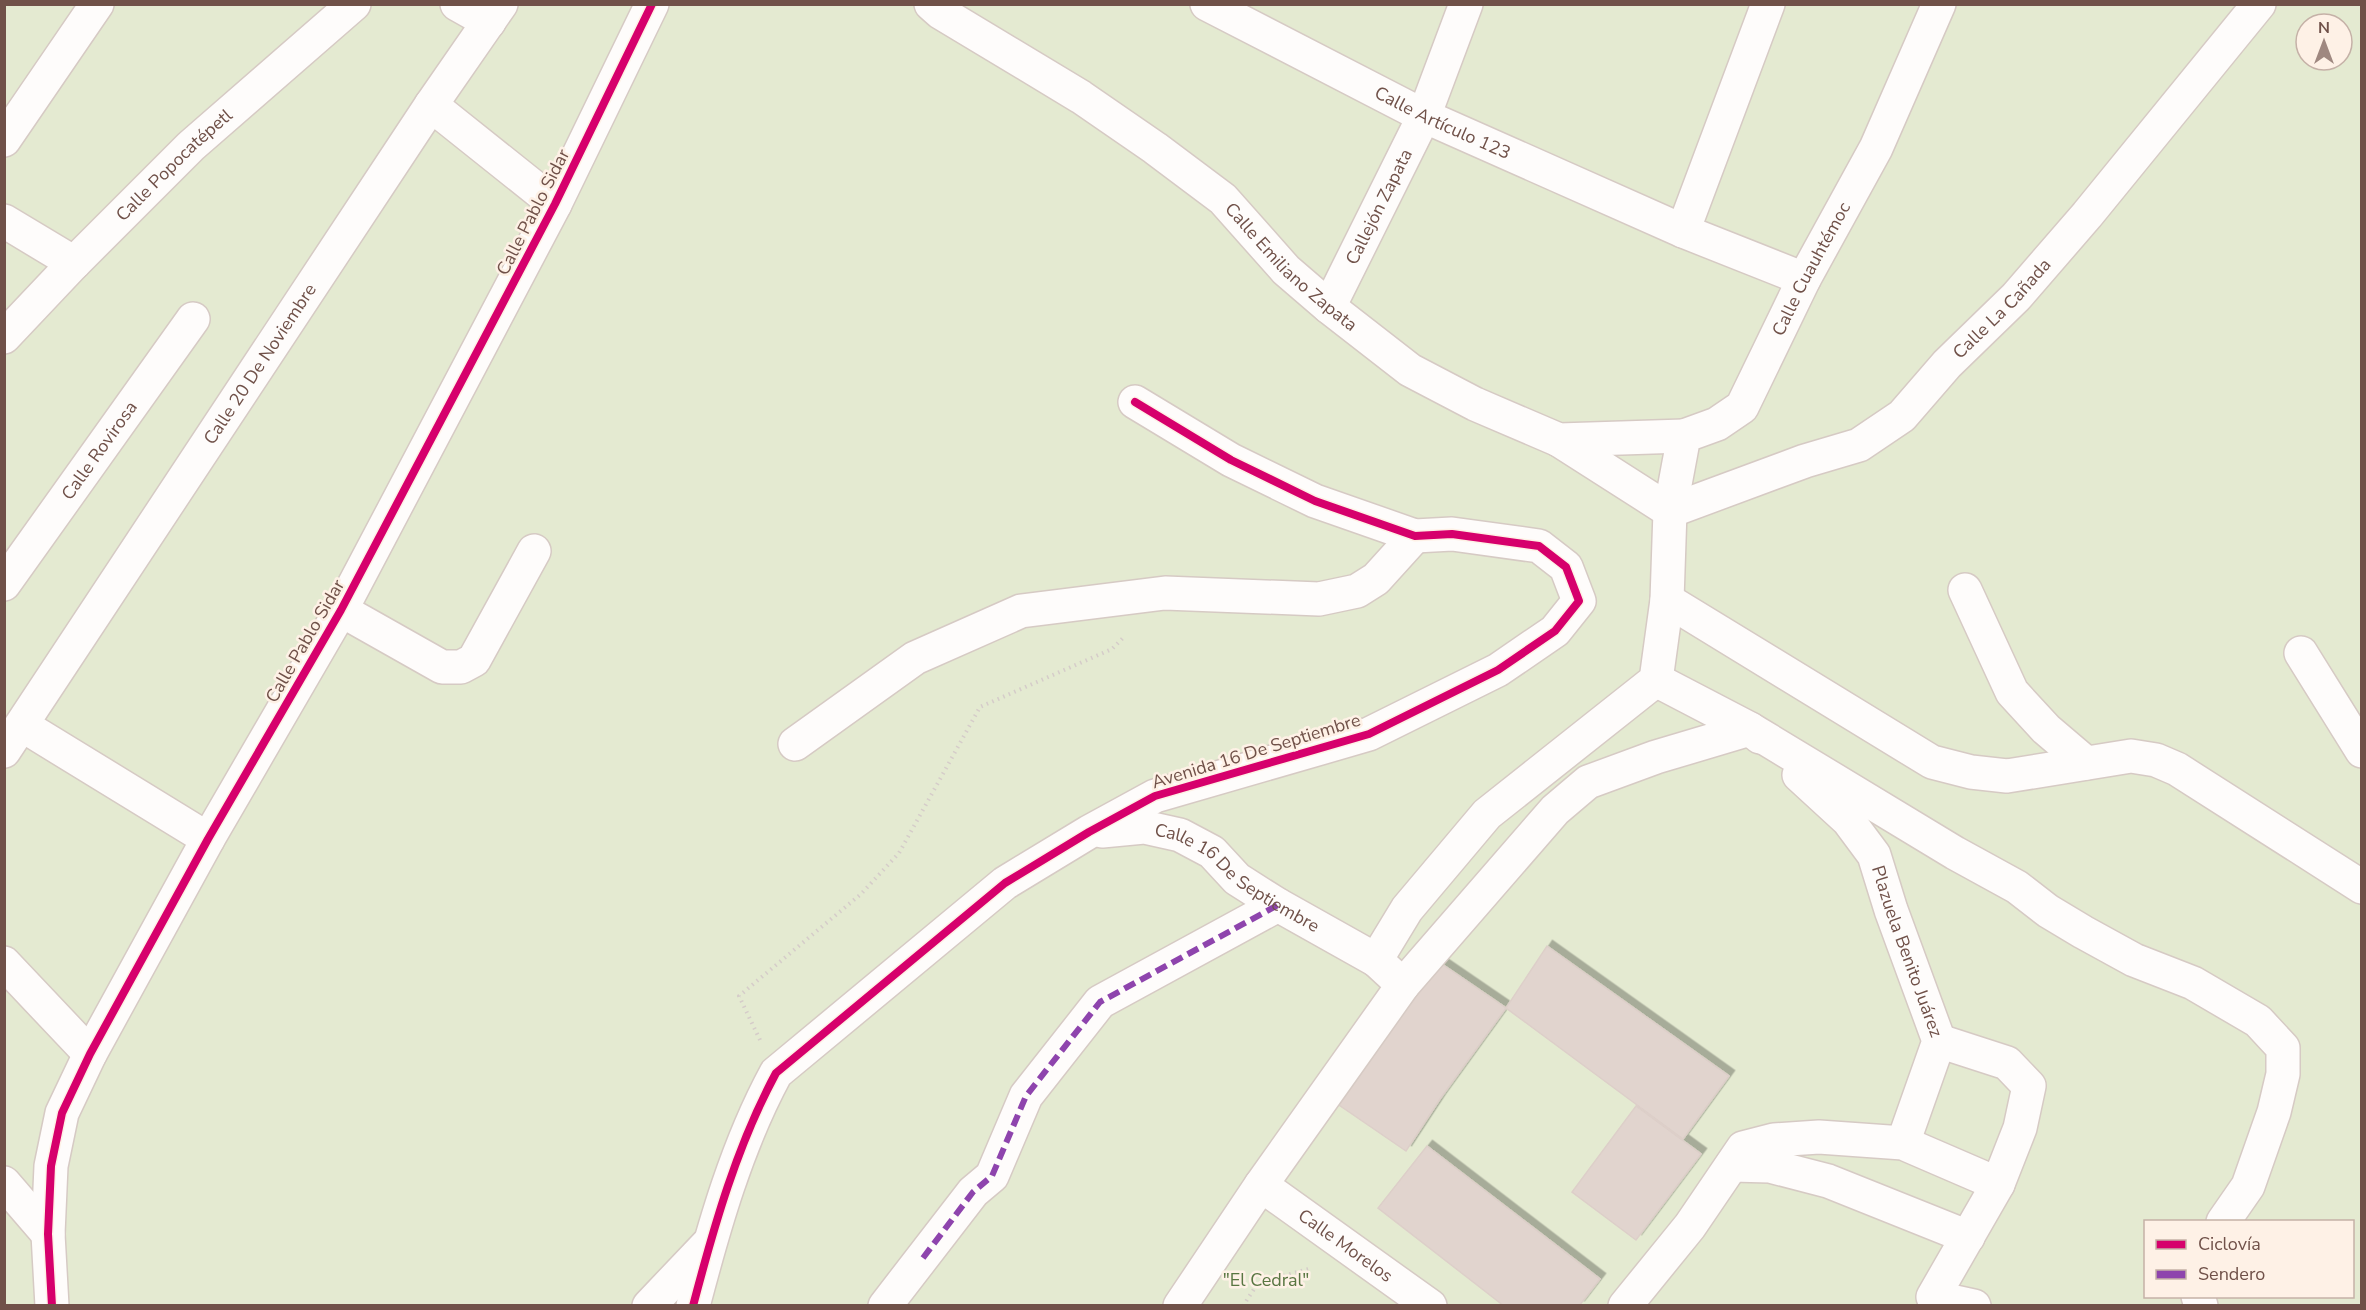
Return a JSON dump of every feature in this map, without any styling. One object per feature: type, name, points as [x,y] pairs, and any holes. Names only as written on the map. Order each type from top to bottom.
[{"type":"street","points":[[4,140],[97,4]]},
{"type":"street","name":"Calle Popocatépetl","points":[[4,337],[190,146],[354,4]]},
{"type":"street","points":[[457,4],[495,13]]},
{"type":"street","name":"Calle Pablo Sidar","points":[[52,1305],[48,1234],[51,1166],[63,1113],[90,1054],[208,839],[341,610],[555,204],[652,4]]},
{"type":"street","name":"Calle Emiliano Zapata","points":[[931,4],[940,12],[1081,97],[1223,199],[1286,270],[1329,308],[1410,370],[1475,404],[1559,440],[1684,436]]},
{"type":"street","name":"Calle Artículo 123","points":[[1207,4],[1424,116],[1683,231],[1804,279]]},
{"type":"street","name":"Callejón Zapata","points":[[1329,308],[1424,116],[1466,4]]},
{"type":"street","points":[[1683,231],[1768,4]]},
{"type":"street","name":"Calle Cuauhtémoc","points":[[1684,436],[1717,424],[1742,407],[1804,279],[1876,148],[1940,4]]},
{"type":"street","name":"Calle La Cañada","points":[[1670,511],[1805,461],[1859,445],[1902,417],[1947,364],[2016,297],[2087,215],[2259,4]]},
{"type":"street","name":"Calle 20 De Noviembre","points":[[13,738],[431,105],[495,13]]},
{"type":"street","points":[[431,105],[555,204]]},
{"type":"street","points":[[4,221],[74,263]]},
{"type":"street","name":"Calle Rovirosa","points":[[4,584],[193,319]]},
{"type":"street","points":[[795,744],[915,658],[1021,611],[1165,593],[1319,599],[1357,591],[1376,579],[1414,536],[1315,501],[1231,460],[1135,402]]},
{"type":"street","points":[[1403,985],[1376,960],[1407,909],[1487,814],[1656,680],[1667,600],[1670,511],[1684,436]]},
{"type":"street","points":[[1559,440],[1670,511]]},
{"type":"street","name":"Avenida 16 De Septiembre","points":[[776,1073],[1005,883],[1089,832],[1155,796],[1369,734],[1498,670],[1555,631],[1579,601],[1566,567],[1539,546],[1452,534],[1414,536]]},
{"type":"street","points":[[341,610],[442,667],[461,667],[474,660],[534,551]]},
{"type":"street","points":[[1965,590],[2012,693],[2046,729],[2086,763]]},
{"type":"street","points":[[1667,600],[1932,762],[1971,772],[2007,776],[2131,756],[2156,760],[2177,769],[2361,887]]},
{"type":"street","points":[[2301,653],[2361,751]]},
{"type":"street","name":"Plazuela Benito Juárez","points":[[1656,680],[1750,729],[1848,820],[1874,855],[1891,910],[1939,1041],[1903,1143]]},
{"type":"street","points":[[1180,1305],[1261,1185],[1403,985],[1555,810],[1588,782],[1656,757],[1750,729],[1955,853],[2017,887],[2048,911],[2083,932],[2134,960],[2193,983],[2258,1021],[2283,1048],[2283,1074],[2270,1123],[2248,1186],[2224,1220]]},
{"type":"street","points":[[13,738],[208,839]]},
{"type":"street","name":"Calle 16 De Septiembre","points":[[1089,832],[1144,827],[1180,835],[1212,852],[1237,879],[1278,905],[1376,960]]},
{"type":"street","points":[[885,1305],[973,1192],[992,1176],[1026,1095],[1100,1002],[1278,905]]},
{"type":"street","points":[[4,963],[90,1054]]},
{"type":"street","points":[[1939,1041],[2007,1063],[2029,1086],[2020,1128],[1998,1184],[1933,1297],[1974,1305]]},
{"type":"street","points":[[693,1305],[710,1241],[755,1112],[776,1073]]},
{"type":"street","points":[[1625,1305],[1690,1226],[1743,1148],[1774,1140],[1820,1137],[1903,1143],[1998,1184]]},
{"type":"street","points":[[1732,1165],[1770,1166],[1828,1181],[1968,1237]]},
{"type":"street","points":[[4,1183],[48,1234]]},
{"type":"street","name":"Calle Morelos","points":[[1261,1185],[1430,1305]]},
{"type":"street","points":[[650,1305],[710,1241]]},
{"type":"path","points":[[776,1073],[739,996],[861,894],[899,853],[980,707],[1112,649],[1127,633]]},
{"type":"path","points":[[1243,1305],[1258,1283],[1317,1266]]},
{"type":"green space","name":"\"El Cedral\"","points":[[5,5],[2361,5],[2361,1305],[5,1306]]},
{"type":"building","points":[[1547,946],[1729,1076],[1683,1139],[1506,1008]]},
{"type":"building","points":[[1439,962],[1506,1008],[1440,1099],[1406,1151],[1339,1105]]},
{"type":"building","points":[[1636,1106],[1701,1154],[1636,1240],[1572,1192]]},
{"type":"building","points":[[1427,1146],[1600,1279],[1579,1306],[1504,1306],[1378,1208]]},
{"type":"marked path","points":[[923,1258],[973,1192],[992,1176],[1026,1096],[1100,1002],[1278,905]]},
{"type":"cycle path","points":[[52,1306],[48,1234],[51,1166],[62,1113],[90,1054],[208,839],[341,610],[555,204],[652,4]]},
{"type":"cycle path","points":[[693,1306],[718,1216],[738,1157],[776,1073],[1005,883],[1089,832],[1155,796],[1369,734],[1498,670],[1555,631],[1579,601],[1566,567],[1539,546],[1452,534],[1415,536],[1315,501],[1231,460],[1135,402]]}]
